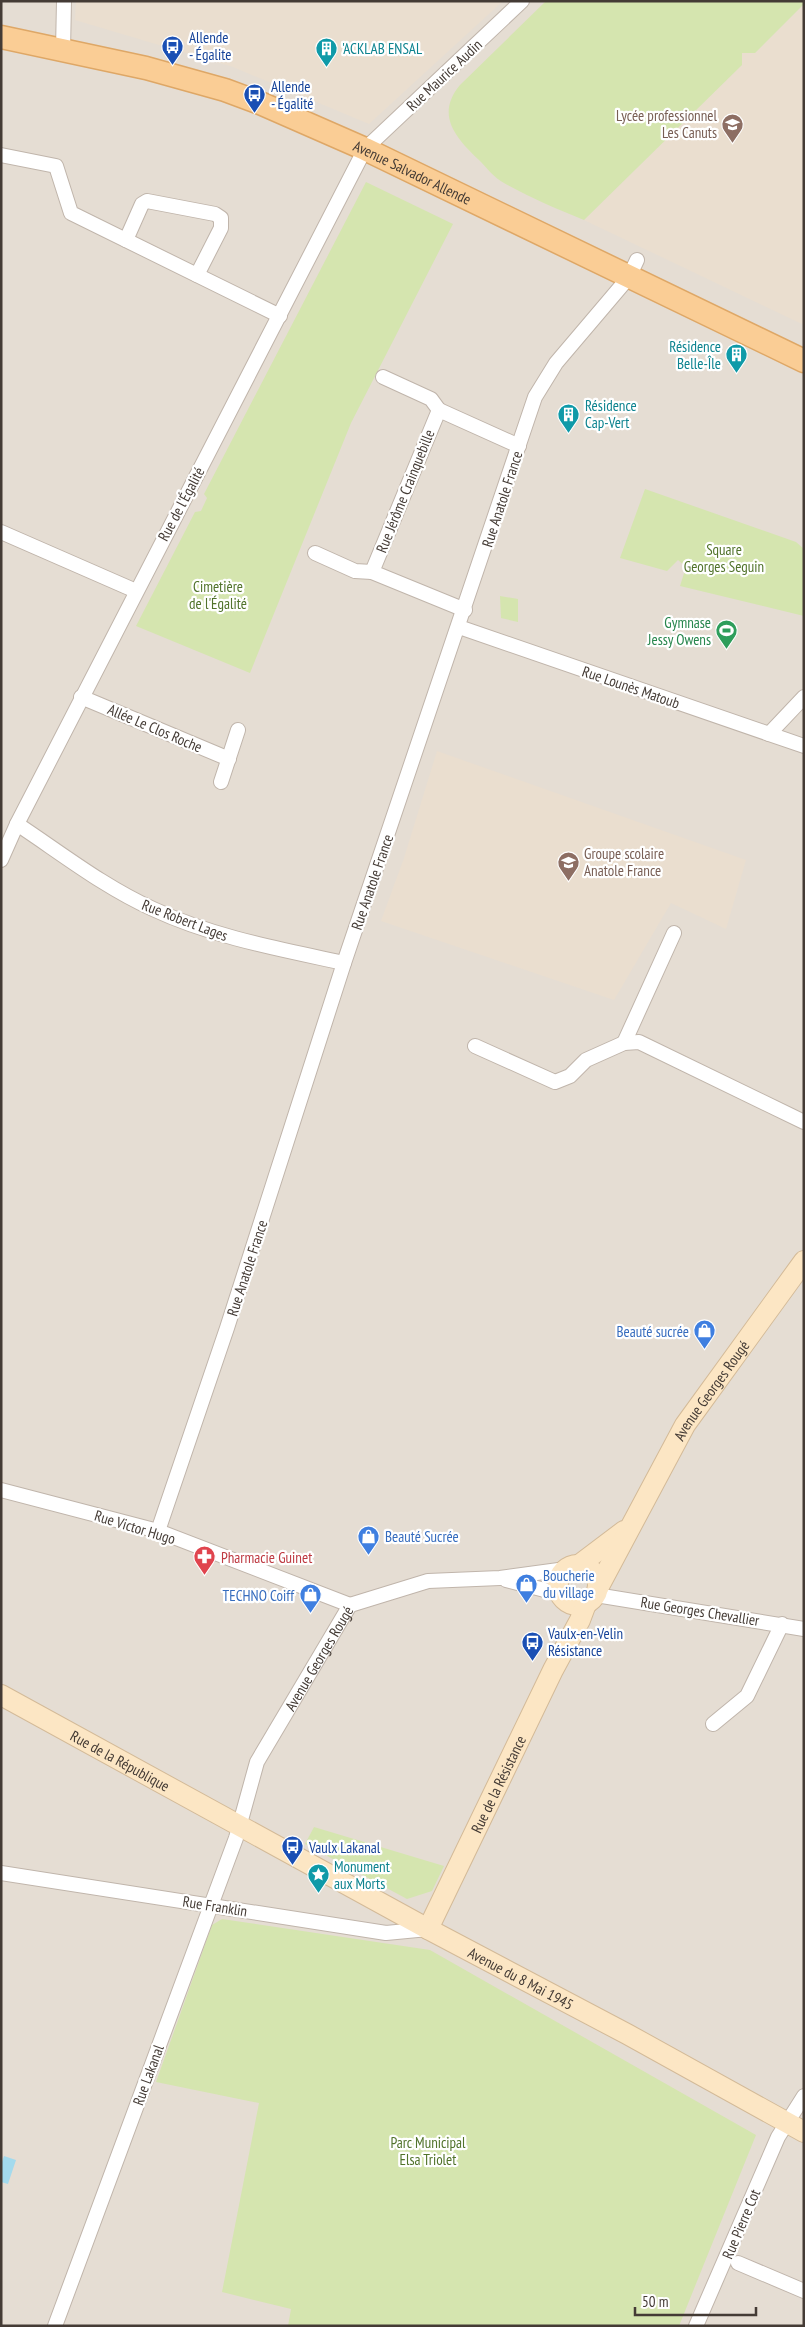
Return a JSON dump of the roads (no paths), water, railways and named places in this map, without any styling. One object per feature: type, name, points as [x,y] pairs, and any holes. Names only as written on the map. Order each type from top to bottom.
[{"type":"main road","name":"Avenue Salvador Allende","points":[[1,37],[146,68],[225,90],[365,149],[633,269],[804,361]]},
{"type":"street","points":[[63,50],[64,1]]},
{"type":"street","name":"Rue Maurice Audin","points":[[365,149],[522,1]]},
{"type":"street","name":"Rue de l'Égalité","points":[[1,860],[10,831],[280,316],[365,149]]},
{"type":"street","points":[[1,155],[56,166],[72,213],[280,316]]},
{"type":"street","points":[[126,240],[142,204],[147,201],[215,214],[222,218],[221,228],[197,275]]},
{"type":"street","name":"Rue Anatole France","points":[[158,1531],[227,1328],[344,962],[465,610],[535,396],[556,363],[633,269]]},
{"type":"street","name":"Rue Jérôme Crainquebille","points":[[383,378],[430,399],[438,410],[519,446]]},
{"type":"street","name":"Rue Jérôme Crainquebille","points":[[372,572],[438,410]]},
{"type":"street","points":[[1,532],[136,591]]},
{"type":"street","name":"Rue Jérôme Crainquebille","points":[[315,553],[355,571],[372,572],[465,610]]},
{"type":"street","name":"Rue Lounès Matoub","points":[[459,627],[804,746]]},
{"type":"street","name":"Allée Le Clos Roche","points":[[81,697],[229,759]]},
{"type":"street","points":[[769,734],[804,697]]},
{"type":"street","points":[[221,782],[238,730]]},
{"type":"street","name":"Rue Robert Lages","points":[[10,831],[153,910],[240,941],[344,962]]},
{"type":"street","points":[[624,1043],[674,933]]},
{"type":"street","points":[[475,1046],[555,1082],[570,1076],[586,1060],[624,1043],[638,1042],[804,1122]]},
{"type":"street","name":"Avenue Georges Rougé","points":[[593,1596],[685,1425],[804,1262]]},
{"type":"street","name":"Rue Victor Hugo","points":[[1,1490],[158,1531],[350,1605]]},
{"type":"street","name":"Avenue Georges Rougé","points":[[240,1825],[257,1762],[350,1605],[428,1581],[500,1578],[573,1567],[630,1526]]},
{"type":"street","points":[[561,1596],[573,1605],[593,1596],[595,1575],[591,1570],[573,1567],[558,1579],[561,1596],[569,1640]]},
{"type":"street","name":"Avenue Georges Rougé","points":[[500,1578],[561,1596]]},
{"type":"street","name":"Rue Georges Chevallier","points":[[593,1596],[804,1628]]},
{"type":"street","name":"Rue de la Résistance","points":[[428,1929],[569,1640],[593,1596]]},
{"type":"street","points":[[713,1724],[747,1696],[782,1624]]},
{"type":"street","name":"Rue de la République","points":[[2,1698],[240,1825]]},
{"type":"street","name":"Rue Lakanal","points":[[55,2326],[240,1825]]},
{"type":"street","name":"Avenue du 8 Mai 1945","points":[[240,1825],[428,1929],[627,2034],[796,2128]]},
{"type":"street","name":"Rue Franklin","points":[[1,1873],[386,1933],[428,1929]]},
{"type":"street","name":"Rue Pierre Cot","points":[[696,2326],[778,2137],[796,2128],[804,2096]]},
{"type":"street","points":[[738,2263],[804,2291]]},
{"type":"water","points":[[4,2156],[16,2160],[8,2184],[1,2182],[1,2165]]},
{"type":"place","name":"Allende - Égalite","points":[[173,65]]},
{"type":"place","name":"'ACKLAB ENSAL","points":[[326,67]]},
{"type":"place","name":"Allende - Égalité","points":[[255,114]]},
{"type":"place","name":"Lycée professionnel Les Canuts","points":[[733,143]]},
{"type":"place","name":"Résidence Belle-Île","points":[[737,374]]},
{"type":"place","name":"Résidence Cap-Vert","points":[[569,433]]},
{"type":"place","name":"Gymnase Jessy Owens","points":[[727,650]]},
{"type":"place","name":"Groupe scolaire Anatole France","points":[[568,881]]},
{"type":"place","name":"Beauté sucrée","points":[[705,1350]]},
{"type":"place","name":"Beauté Sucrée","points":[[369,1555]]},
{"type":"place","name":"Pharmacie Guinet","points":[[205,1576]]},
{"type":"place","name":"Boucherie du village","points":[[527,1603]]},
{"type":"place","name":"TECHNO Coiff","points":[[310,1614]]},
{"type":"place","name":"Vaulx-en-Velin Résistance","points":[[532,1661]]},
{"type":"place","name":"Vaulx Lakanal","points":[[293,1866]]},
{"type":"place","name":"Monument aux Morts","points":[[318,1894]]},
{"type":"park label","name":"Square Georges Seguin","points":[[724,558]]},
{"type":"park label","name":"Cimetière de l'Égalité","points":[[218,594]]},
{"type":"park label","name":"Parc Municipal Elsa Triolet","points":[[428,2150]]}]
